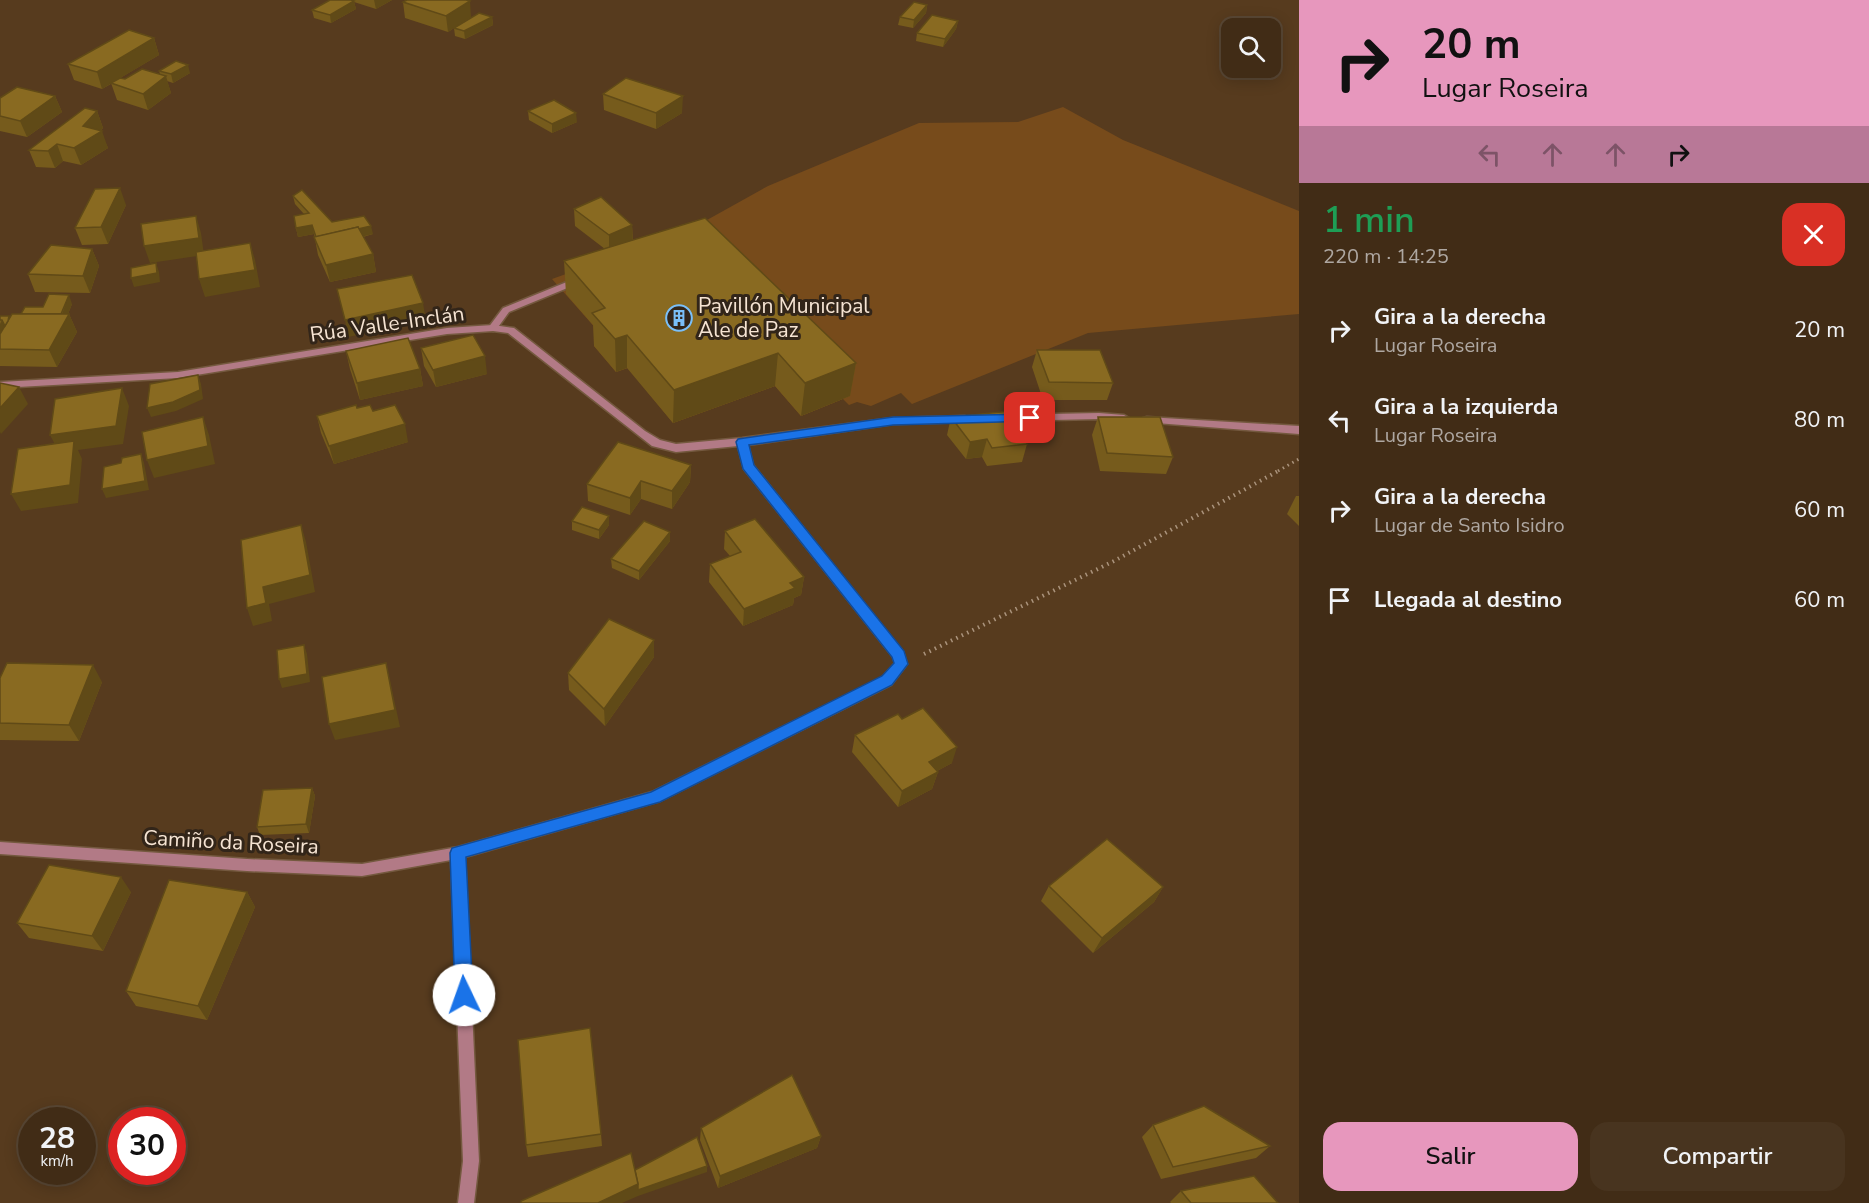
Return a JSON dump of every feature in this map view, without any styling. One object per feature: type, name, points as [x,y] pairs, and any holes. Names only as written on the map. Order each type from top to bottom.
[{"type":"street","points":[[493,328],[506,310],[592,275]]},
{"type":"street","name":"Rúa Valle-Inclán","points":[[0,385],[178,375],[447,331],[493,328],[511,330],[641,434],[656,443],[676,448],[742,442],[893,421],[1099,416],[1299,430]]},
{"type":"street","points":[[742,442],[748,466],[899,655],[901,664]]},
{"type":"street","name":"Camiño da Roseira","points":[[0,848],[247,865],[362,870],[458,853],[655,797],[887,681],[901,664]]},
{"type":"street","points":[[458,853],[471,1161],[466,1203]]},
{"type":"path","points":[[901,664],[1024,608],[1221,505],[1299,459]]},
{"type":"shaded area","points":[[1063,107],[1123,140],[1299,211],[1299,314],[1088,333],[912,404],[901,393],[871,406],[857,402],[849,405],[843,399],[801,416],[775,386],[673,423],[628,368],[616,372],[594,346],[606,340],[552,279],[689,230],[768,186],[919,123],[1018,122]]},
{"type":"building","points":[[330,0],[354,1],[330,15],[312,10]]},
{"type":"building","points":[[407,0],[470,1],[446,16],[403,2]]},
{"type":"building","points":[[914,2],[927,5],[914,20],[900,17]]},
{"type":"building","points":[[479,13],[492,17],[464,31],[454,28]]},
{"type":"building","points":[[932,15],[958,21],[945,39],[917,33]]},
{"type":"building","points":[[129,30],[154,38],[97,72],[68,64]]},
{"type":"building","points":[[176,61],[188,65],[171,74],[159,71]]},
{"type":"building","points":[[142,69],[166,76],[143,94],[111,83],[120,78],[125,79]]},
{"type":"building","points":[[626,78],[683,96],[656,113],[603,94]]},
{"type":"building","points":[[17,87],[55,96],[20,121],[0,116],[0,98]]},
{"type":"building","points":[[554,100],[576,113],[552,124],[528,111]]},
{"type":"building","points":[[85,108],[97,111],[83,126],[102,131],[74,148],[57,144],[48,151],[29,150]]},
{"type":"building","points":[[120,188],[101,227],[75,228],[95,189]]},
{"type":"building","points":[[302,190],[332,222],[364,216],[371,226],[316,237],[312,225],[296,228],[294,216],[309,213],[293,196]]},
{"type":"building","points":[[601,197],[632,225],[609,235],[574,209]]},
{"type":"building","points":[[196,216],[199,238],[144,246],[141,224]]},
{"type":"building","name":"Pavillón Municipal Ale de Paz","points":[[705,218],[856,363],[805,383],[778,353],[674,390],[627,335],[615,339],[592,313],[605,308],[564,261]]},
{"type":"building","points":[[358,227],[373,254],[326,265],[314,237]]},
{"type":"building","points":[[250,243],[255,270],[199,279],[196,252]]},
{"type":"building","points":[[51,245],[92,249],[83,276],[28,274]]},
{"type":"building","points":[[156,263],[157,273],[131,278],[131,268]]},
{"type":"building","points":[[412,275],[423,303],[345,320],[337,289]]},
{"type":"building","points":[[49,294],[69,295],[61,314],[21,314],[25,307],[43,307]]},
{"type":"building","points":[[12,314],[69,314],[49,350],[0,349],[0,334]]},
{"type":"building","points":[[0,316],[9,316],[5,326],[0,320]]},
{"type":"building","points":[[473,335],[485,356],[433,370],[421,348]]},
{"type":"building","points":[[408,338],[420,369],[357,383],[346,351]]},
{"type":"building","points":[[1037,350],[1100,350],[1113,383],[1049,382]]},
{"type":"building","points":[[198,375],[200,390],[173,402],[147,408],[150,384]]},
{"type":"building","points":[[0,383],[19,387],[0,408]]},
{"type":"building","points":[[122,388],[116,426],[50,435],[55,399]]},
{"type":"building","points":[[356,405],[357,408],[370,405],[373,411],[395,405],[405,424],[329,446],[317,416]]},
{"type":"building","points":[[1011,411],[1027,444],[992,448],[987,439],[970,442],[951,417]]},
{"type":"building","points":[[203,417],[208,446],[147,460],[142,432]]},
{"type":"building","points":[[1098,417],[1160,417],[1173,457],[1107,453]]},
{"type":"building","points":[[74,441],[70,485],[11,494],[18,449]]},
{"type":"building","points":[[618,442],[691,465],[672,491],[641,481],[630,498],[587,484]]},
{"type":"building","points":[[141,454],[145,481],[102,489],[104,467],[121,463],[122,458]]},
{"type":"building","points":[[582,507],[609,516],[599,530],[572,521]]},
{"type":"building","points":[[755,519],[804,577],[790,583],[795,588],[744,609],[710,564],[741,552],[725,531]]},
{"type":"building","points":[[644,521],[670,532],[639,571],[611,559]]},
{"type":"building","points":[[301,525],[310,575],[263,587],[266,603],[247,608],[241,540]]},
{"type":"building","points":[[609,619],[654,640],[604,709],[568,673]]},
{"type":"building","points":[[304,645],[307,674],[279,679],[277,650]]},
{"type":"building","points":[[7,663],[93,665],[69,725],[0,723],[0,678]]},
{"type":"building","points":[[386,663],[395,710],[329,724],[322,677]]},
{"type":"building","points":[[923,708],[957,747],[929,762],[938,772],[902,791],[855,735],[898,714],[902,719]]},
{"type":"building","points":[[312,788],[306,824],[257,827],[263,790]]},
{"type":"building","points":[[1107,839],[1163,887],[1102,938],[1049,886]]},
{"type":"building","points":[[49,865],[121,877],[92,936],[17,923]]},
{"type":"building","points":[[169,880],[247,892],[198,1006],[126,991]]},
{"type":"building","points":[[590,1028],[601,1134],[526,1145],[518,1040]]},
{"type":"building","points":[[792,1075],[821,1136],[720,1176],[701,1128]]},
{"type":"building","points":[[1204,1106],[1270,1146],[1173,1167],[1153,1125]]},
{"type":"building","points":[[697,1137],[707,1166],[638,1190],[635,1170]]},
{"type":"building","points":[[631,1153],[638,1184],[598,1203],[521,1203],[521,1201]]},
{"type":"building","points":[[1254,1176],[1278,1203],[1191,1203],[1181,1191]]},
{"type":"place","name":"Pavillón Municipal Ale de Paz","points":[[679,318]]},
{"type":"route","points":[[464,995],[458,853],[655,797],[887,681],[901,664],[899,655],[748,466],[742,442],[893,421],[1030,418]]}]
